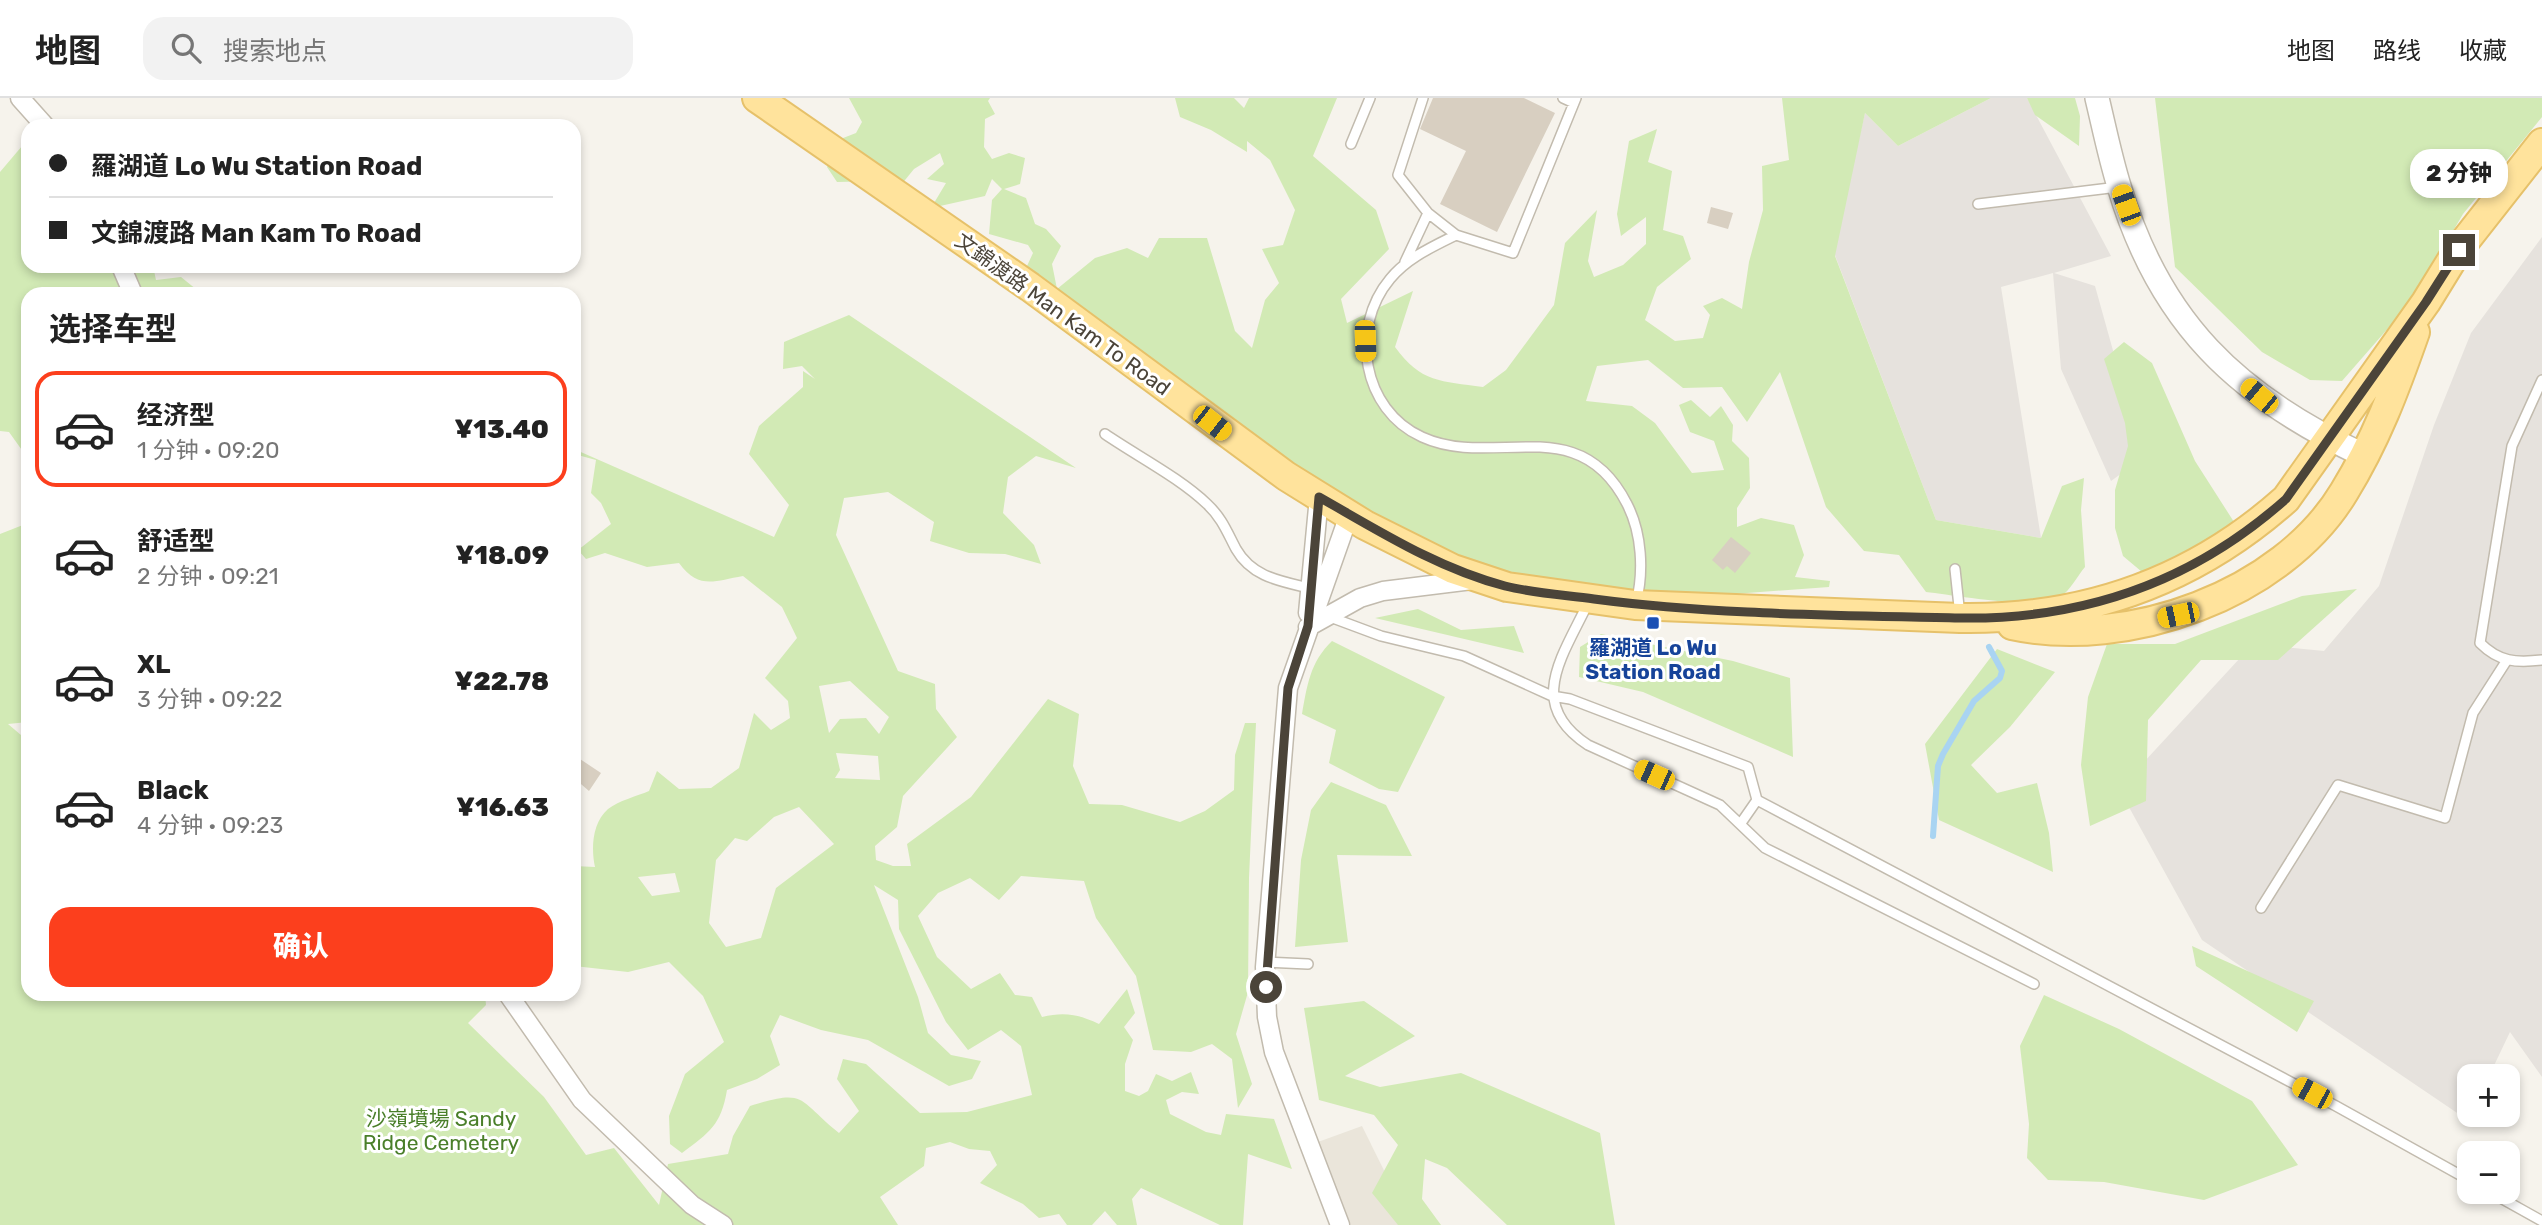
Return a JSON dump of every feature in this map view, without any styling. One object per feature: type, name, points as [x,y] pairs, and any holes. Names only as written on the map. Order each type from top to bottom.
[{"type":"main road","name":"文錦渡路 Man Kam To Road","points":[[757,98],[1030,287],[1231,437],[1349,515],[1453,569],[1507,587],[1635,605],[1973,618],[2042,630],[2078,630],[2153,621],[2209,603],[2276,563],[2324,519],[2344,493],[2384,420],[2426,302]]},
{"type":"main road","name":"文錦渡路 Man Kam To Road","points":[[1973,618],[2113,600],[2193,566],[2262,520],[2286,499],[2330,439],[2361,389],[2426,302],[2459,250],[2540,151]]},
{"type":"street","points":[[20,98],[39,119]]},
{"type":"street","points":[[2097,98],[2119,187],[2161,286],[2193,336],[2259,396],[2330,439],[2363,455]]},
{"type":"street","points":[[1308,626],[1309,588],[1319,497]]},
{"type":"street","points":[[1340,1225],[1274,1052],[1267,1017],[1266,962],[1288,688],[1349,515]]},
{"type":"street","points":[[1308,626],[1383,590],[1483,579]]},
{"type":"street","points":[[513,1001],[582,1100],[692,1205],[723,1225]]},
{"type":"lane","points":[[1351,144],[1370,98]]},
{"type":"lane","points":[[1423,98],[1398,175],[1428,213],[1456,235],[1513,253],[1575,100],[1563,98]]},
{"type":"lane","points":[[1978,205],[2119,187]]},
{"type":"lane","points":[[1428,213],[1404,264],[1378,296],[1367,324],[1369,373],[1381,401],[1400,423],[1436,443],[1465,448],[1519,445],[1552,447],[1584,459],[1598,468],[1625,499],[1636,528],[1641,584],[1635,605]]},
{"type":"lane","points":[[1404,264],[1456,235]]},
{"type":"lane","points":[[2542,380],[2512,446],[2480,643],[2491,654],[2515,663],[2542,660]]},
{"type":"lane","points":[[1105,434],[1206,503],[1225,523],[1237,550],[1249,566],[1264,576],[1309,588]]},
{"type":"lane","points":[[1955,569],[1973,618]]},
{"type":"lane","points":[[1590,598],[1561,658],[1552,696],[1559,720],[1568,732],[1588,745],[1720,805],[1765,848],[2034,985]]},
{"type":"lane","points":[[1326,616],[1381,636],[1464,656],[1552,696],[1570,699],[1748,767],[1757,800],[2336,1105],[2457,1173]]},
{"type":"lane","points":[[2261,908],[2338,785],[2445,818],[2473,713],[2507,660]]},
{"type":"lane","points":[[1741,823],[1757,800]]},
{"type":"lane","points":[[1266,962],[1308,964]]},
{"type":"lane","points":[[2512,1204],[2542,1221]]},
{"type":"shaded area","points":[[1991,98],[2027,98],[2111,256],[2054,273],[2095,286],[2143,458],[2111,481],[2061,369],[2053,273],[2001,287],[2041,538],[1936,520],[1833,250],[1865,113],[1898,146]]},
{"type":"shaded area","points":[[2542,237],[2542,1077],[2510,1032],[2495,1064],[2457,1064],[2457,1113],[2202,940],[2119,789],[2253,644],[2324,651],[2379,586],[2434,425],[2471,333]]},
{"type":"shaded area","points":[[1362,1126],[1411,1225],[1351,1225],[1318,1142]]},
{"type":"green space","points":[[849,98],[990,98],[988,101],[995,114],[985,119],[984,147],[992,159],[1009,153],[1025,158],[1020,184],[1004,189],[1026,198],[1035,224],[1046,229],[1061,246],[1052,264],[1057,289],[1095,258],[1127,248],[1148,258],[1159,238],[1207,238],[1235,331],[1252,348],[1265,300],[1279,283],[1262,249],[1283,245],[1295,210],[1270,160],[1247,141],[1247,152],[1211,130],[1180,117],[1175,98],[1234,98],[1244,108],[1249,98],[1337,98],[1313,156],[1376,210],[1389,249],[1341,299],[1347,323],[1413,291],[1395,347],[1423,374],[1444,381],[1483,387],[1506,370],[1554,305],[1565,243],[1597,210],[1588,261],[1594,277],[1623,265],[1646,244],[1646,217],[1621,236],[1617,214],[1629,141],[1657,129],[1648,162],[1672,171],[1663,230],[1683,236],[1691,259],[1657,287],[1645,320],[1675,341],[1703,338],[1710,315],[1703,306],[1722,298],[1742,309],[1749,262],[1763,210],[1762,166],[1789,160],[1782,98],[1991,98],[1898,146],[1865,113],[1835,256],[1936,520],[2041,538],[2062,486],[2084,478],[2081,510],[2085,567],[2064,594],[2049,601],[2034,603],[1975,599],[1926,592],[1899,555],[1864,551],[1826,507],[1780,372],[1747,422],[1722,387],[1683,388],[1648,360],[1597,366],[1586,401],[1632,406],[1655,423],[1692,473],[1724,470],[1714,441],[1690,432],[1679,405],[1691,400],[1710,417],[1721,406],[1733,425],[1732,441],[1749,458],[1750,488],[1737,508],[1737,527],[1761,518],[1794,525],[1804,555],[1795,577],[1830,581],[1829,587],[1734,594],[1655,606],[1431,558],[1021,279],[1033,253],[1028,245],[989,234],[992,200],[1002,189],[992,179],[985,196],[931,208],[946,183],[927,179],[944,164],[940,153],[914,169],[901,185],[883,181],[837,182],[827,167],[838,140],[856,133],[862,122]]},
{"type":"green space","points":[[2027,98],[2075,98],[2080,116],[2079,146],[2035,115]]},
{"type":"green space","points":[[2155,98],[2542,98],[2542,117],[2463,214],[2411,302],[2342,381],[2310,380],[2262,352],[2175,267]]},
{"type":"green space","points":[[21,147],[21,273],[154,273],[156,280],[181,277],[193,287],[21,287],[21,449],[9,432],[0,431],[0,172]]},
{"type":"green space","name":"沙嶺墳場 Sandy Ridge Cemetery","points":[[849,315],[1076,468],[1036,456],[1008,477],[1003,513],[1034,545],[1041,564],[1005,554],[969,553],[930,541],[934,522],[888,492],[844,498],[836,535],[898,671],[935,684],[936,709],[957,737],[903,796],[897,827],[875,846],[876,860],[893,866],[911,866],[907,844],[971,797],[1048,699],[1079,714],[1073,766],[1089,804],[1122,805],[1180,822],[1205,811],[1234,790],[1235,755],[1245,723],[1256,723],[1249,878],[1248,992],[1236,1034],[1252,1084],[1238,1108],[1232,1059],[1212,1044],[1191,1052],[1153,1050],[1136,976],[1096,918],[1084,881],[1021,876],[999,900],[970,878],[938,893],[918,916],[937,957],[971,989],[1000,973],[1015,995],[1032,997],[1042,1017],[1071,1015],[1099,1024],[1127,989],[1135,1013],[1124,1027],[1133,1040],[1125,1064],[1125,1091],[1139,1096],[1148,1091],[1156,1074],[1172,1081],[1191,1072],[1199,1094],[1182,1092],[1166,1100],[1170,1114],[1206,1132],[1221,1135],[1226,1114],[1274,1119],[1292,1169],[1248,1154],[1243,1225],[1220,1225],[1141,1188],[1132,1199],[1137,1225],[1117,1225],[1105,1211],[1092,1225],[1067,1225],[1059,1214],[1039,1218],[1023,1204],[980,1183],[997,1165],[990,1151],[969,1149],[950,1142],[926,1148],[924,1166],[880,1197],[898,1225],[0,1225],[0,534],[21,526],[21,723],[8,724],[21,735],[21,1001],[486,1001],[486,1005],[468,1023],[544,1097],[586,1155],[614,1148],[659,1205],[668,1164],[728,1154],[733,1136],[750,1106],[782,1098],[800,1100],[839,1133],[859,1111],[837,1079],[843,1059],[866,1064],[920,1113],[967,1112],[1032,1095],[1021,1046],[1001,1030],[968,1050],[946,1022],[899,929],[898,900],[874,885],[918,997],[928,1033],[951,1055],[981,1061],[972,1079],[949,1086],[868,1040],[821,1030],[780,1015],[770,1036],[780,1065],[757,1079],[727,1090],[718,1120],[713,1127],[682,1153],[670,1144],[669,1116],[685,1074],[724,1042],[703,996],[669,962],[628,972],[581,967],[581,866],[595,867],[594,837],[599,821],[608,809],[649,791],[657,771],[679,789],[711,788],[739,768],[754,713],[771,730],[790,718],[788,701],[765,678],[797,638],[782,607],[743,576],[708,582],[693,577],[679,563],[647,567],[605,553],[586,559],[581,553],[581,548],[611,524],[601,503],[591,493],[596,460],[581,456],[581,452],[774,537],[789,505],[749,454],[759,426],[803,387],[803,371],[815,379],[802,366],[783,369],[784,342]],"holes":[[[850,681],[889,717],[879,734],[866,718],[840,719],[829,733],[819,686]],[[836,753],[878,756],[880,780],[835,778],[840,770]],[[799,807],[834,844],[776,888],[761,938],[726,947],[709,923],[716,860],[735,838],[747,841],[774,817]],[[675,873],[680,892],[652,896],[638,877]]]},
{"type":"green space","points":[[2124,342],[2152,363],[2195,461],[2234,522],[2217,537],[2148,577],[2123,556],[2115,528],[2115,490],[2128,446],[2125,423],[2104,359]]},
{"type":"green space","points":[[2357,589],[2278,660],[2201,660],[2148,720],[2146,801],[2090,826],[2081,765],[2088,697],[2107,644],[2175,644],[2302,596]]},
{"type":"green space","points":[[1418,609],[1461,630],[1514,626],[1524,653],[1375,618]]},
{"type":"green space","points":[[1601,634],[1733,661],[1790,678],[1793,757],[1643,692],[1579,677],[1580,647]]},
{"type":"green space","points":[[1332,641],[1445,697],[1398,792],[1379,789],[1329,763],[1336,730],[1302,714],[1314,666]]},
{"type":"green space","points":[[1997,649],[2055,672],[2010,727],[1971,765],[1997,793],[2037,783],[2049,833],[2053,872],[1939,820],[1925,744]]},
{"type":"green space","points":[[1331,782],[1386,805],[1412,856],[1337,855],[1348,942],[1295,947],[1301,860],[1311,810]]},
{"type":"green space","points":[[2192,946],[2314,1001],[2297,1032],[2196,966]]},
{"type":"green space","points":[[2044,995],[2119,1029],[2252,1101],[2298,1165],[2204,1200],[2104,1182],[2048,1180],[2027,1158],[2029,1124],[2020,1046]]},
{"type":"green space","points":[[1364,1001],[1415,1036],[1345,1076],[1380,1087],[1461,1073],[1600,1133],[1615,1225],[1507,1225],[1447,1168],[1425,1159],[1422,1199],[1441,1225],[1398,1225],[1372,1193],[1398,1145],[1374,1115],[1319,1100],[1304,1008]]},
{"type":"building","points":[[1433,98],[1524,98],[1555,113],[1497,232],[1440,204],[1466,151],[1420,129]]},
{"type":"building","points":[[1711,207],[1733,213],[1728,229],[1707,223]]},
{"type":"building","points":[[1731,537],[1751,553],[1735,573],[1727,566],[1723,570],[1712,560]]},
{"type":"building","points":[[581,760],[601,773],[589,791],[581,784]]},
{"type":"waterway","points":[[1933,836],[1938,766],[1943,754],[1974,701],[2000,678],[2002,671],[1989,647]]},
{"type":"place","name":"羅湖道 Lo Wu Station Road","points":[[1653,623]]},
{"type":"route","points":[[1266,987],[1265,967],[1288,688],[1308,626],[1309,588],[1319,497],[1366,525],[1453,569],[1507,587],[1635,605],[1985,619],[2090,605],[2132,593],[2193,566],[2262,520],[2286,499],[2330,439],[2361,389],[2426,302],[2459,250]]}]
